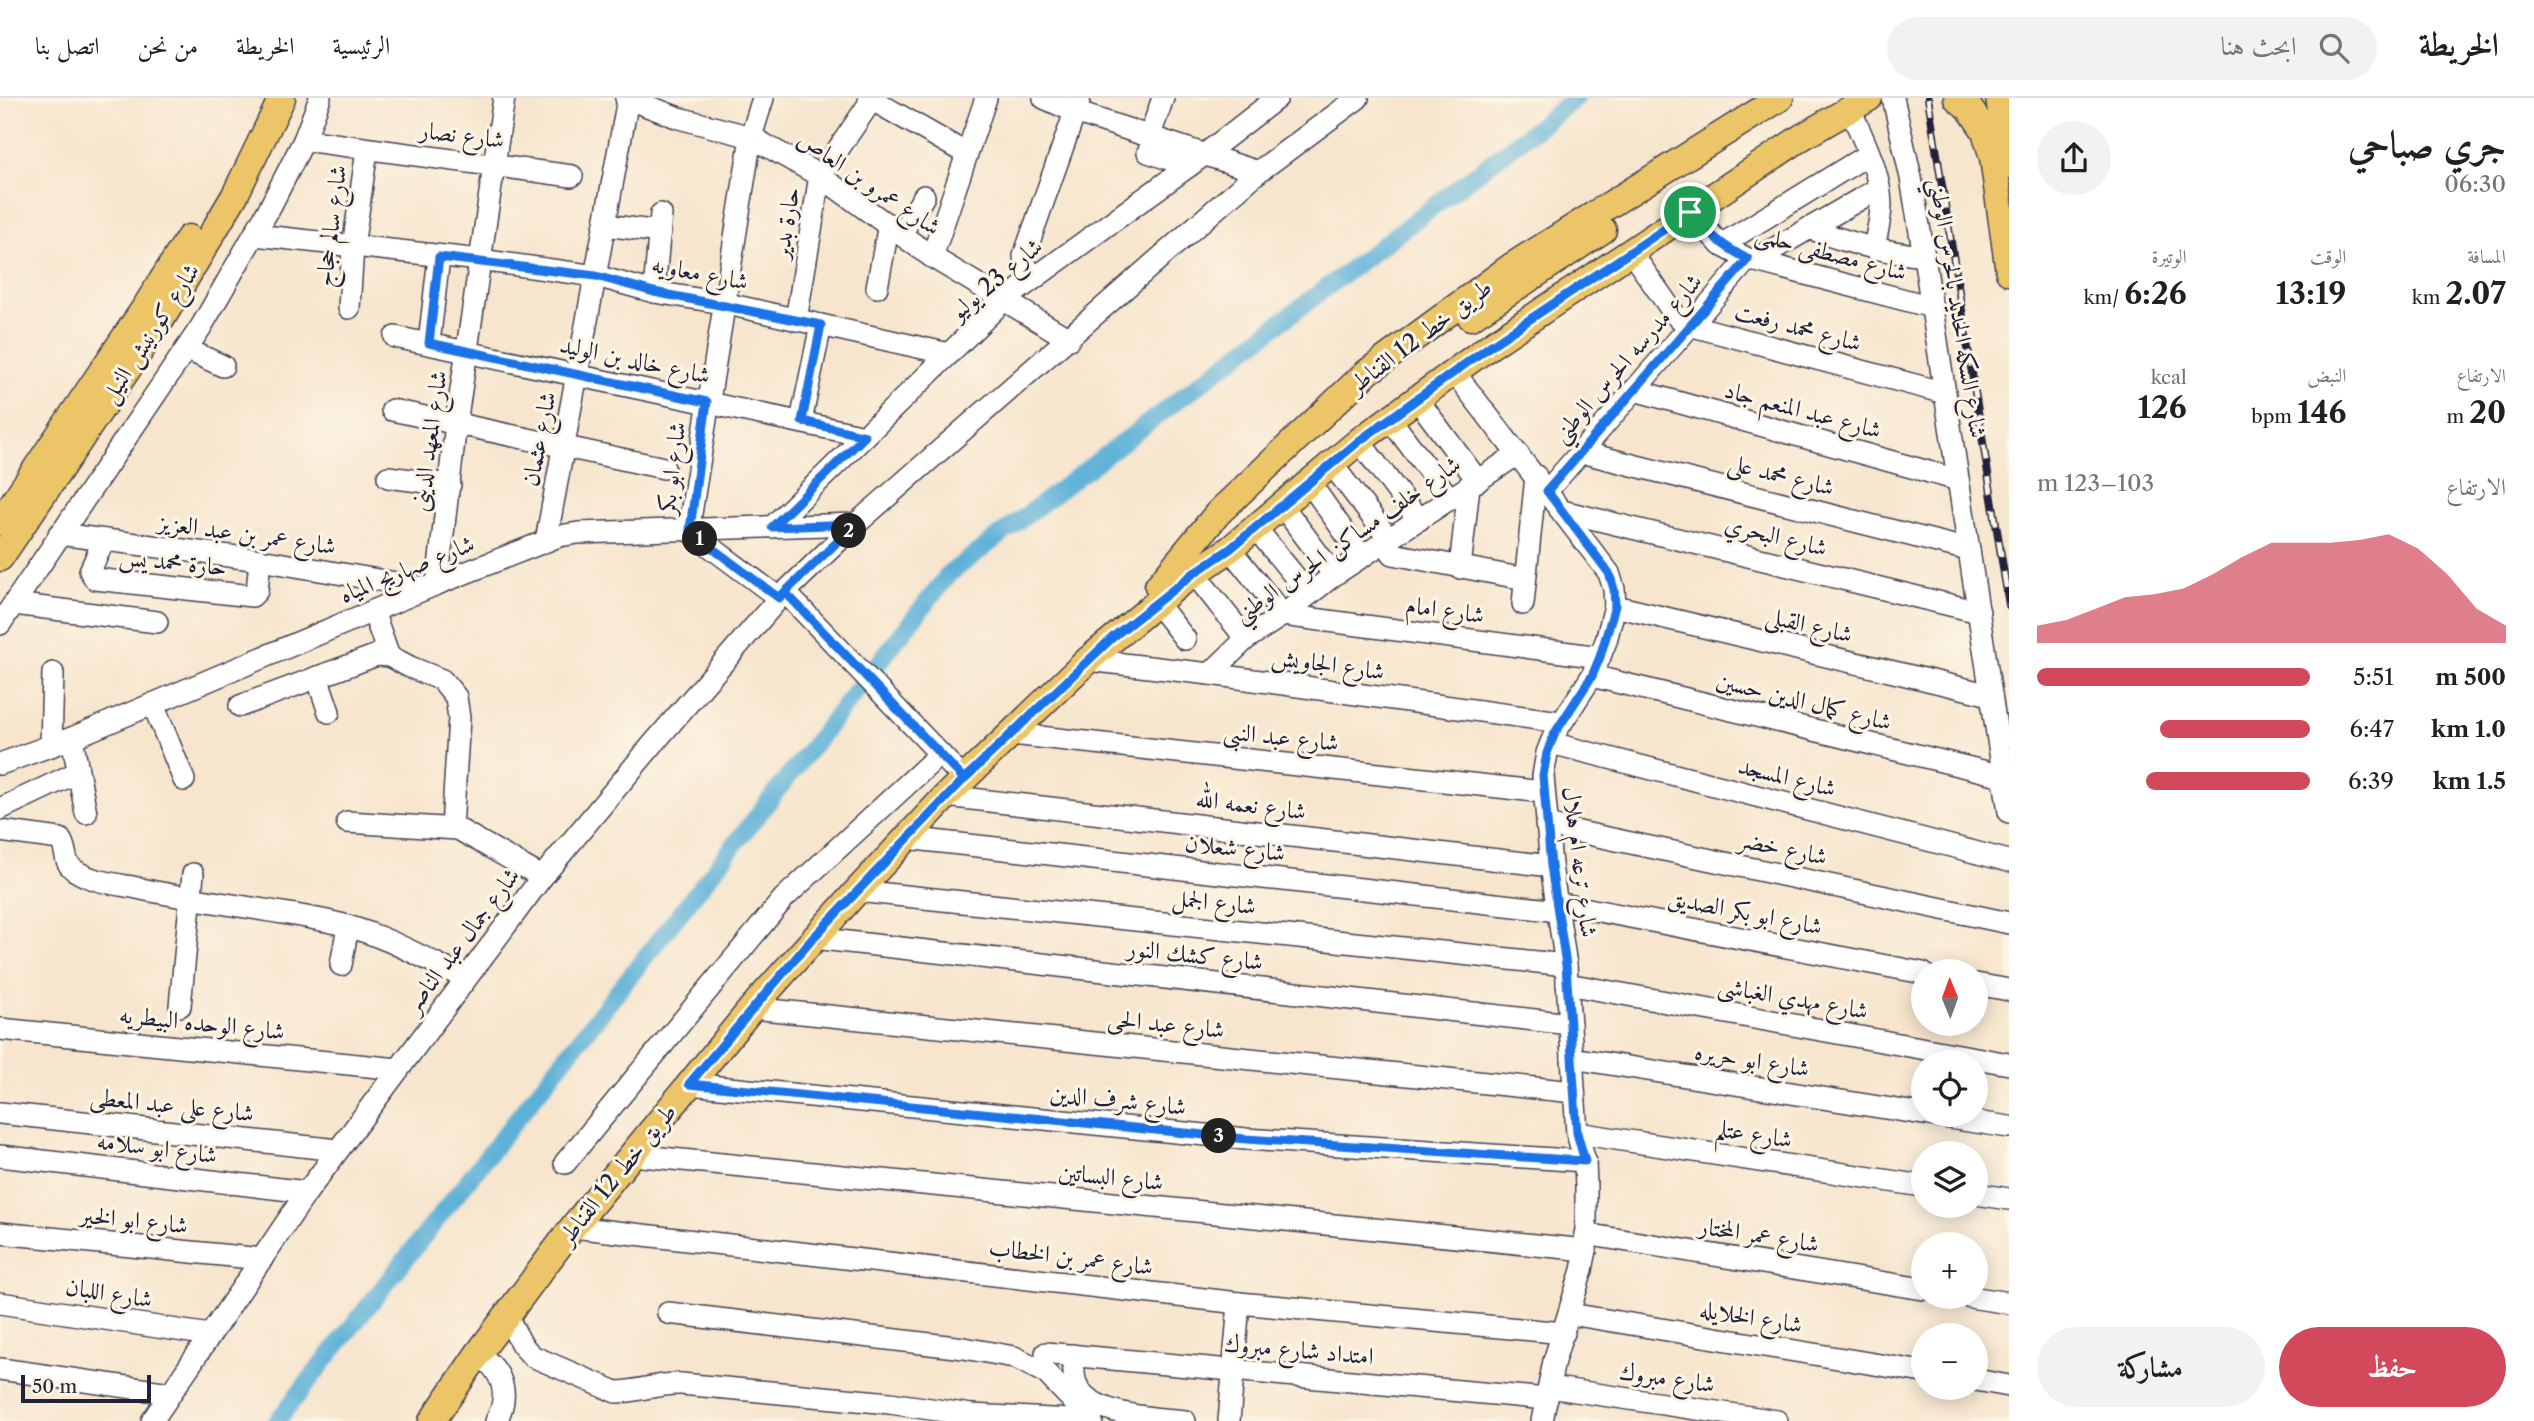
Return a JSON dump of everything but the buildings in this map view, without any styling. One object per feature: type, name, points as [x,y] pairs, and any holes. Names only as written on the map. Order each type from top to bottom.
[{"type":"main road","name":"شارع كورنيش النيل","points":[[0,522],[188,241],[239,151],[264,98]]},
{"type":"main road","name":"شارع كورنيش النيل","points":[[0,558],[161,320],[235,195],[282,98]]},
{"type":"main road","name":"طريق خط 12 القناطر","points":[[1113,637],[1156,602],[1180,577],[1218,513],[1365,374],[1512,266],[1780,98]]},
{"type":"main road","points":[[1430,367],[1802,98]]},
{"type":"main road","points":[[1957,98],[1970,108],[1985,131],[1993,158],[2009,272]]},
{"type":"main road","points":[[1999,98],[2009,165]]},
{"type":"main road","name":"طريق خط 12 القناطر","points":[[432,1421],[506,1315],[573,1227],[752,1008],[906,838],[1113,637],[1180,577],[1230,549],[1331,463],[1417,400],[1430,367],[1631,252],[1802,138],[1872,101]]},
{"type":"main road","points":[[1180,577],[1322,429],[1430,367],[1793,126],[1872,101]]},
{"type":"street","points":[[0,624],[186,349],[255,235],[304,140],[320,98]]},
{"type":"street","name":"شارع المعهد الدينى","points":[[432,586],[450,485],[456,424],[504,98]]},
{"type":"street","name":"شارع ابو بكر","points":[[763,98],[751,137],[707,402],[690,529],[696,536],[782,595],[814,622],[940,754],[955,788]]},
{"type":"street","points":[[932,257],[986,98]]},
{"type":"street","points":[[1044,98],[1077,105],[1149,143],[1197,160],[1258,172]]},
{"type":"street","points":[[1149,143],[1163,98]]},
{"type":"street","points":[[1242,124],[1252,98]]},
{"type":"street","name":"شارع 23 يوليو","points":[[772,527],[1003,300],[1197,160],[1277,98]]},
{"type":"street","points":[[1326,122],[1337,98]]},
{"type":"street","points":[[856,524],[1258,172],[1358,98]]},
{"type":"street","name":"شارع عمرو بن العاص","points":[[627,99],[680,108],[751,137],[820,176],[932,257],[1069,340]]},
{"type":"street","name":"شارع عثمان","points":[[546,541],[627,99]]},
{"type":"street","points":[[820,176],[872,99],[967,154]]},
{"type":"street","points":[[1872,101],[1869,154],[1881,206],[1874,249]]},
{"type":"street","name":"شارع السكه الحديد بالحرس الوطني","points":[[1872,101],[1908,167],[2009,812]]},
{"type":"street","points":[[1035,278],[1025,265],[1024,256],[1077,105]]},
{"type":"street","name":"شارع نصار","points":[[304,140],[572,176]]},
{"type":"street","name":"شارع سالم حجاج","points":[[349,308],[353,247],[367,150]]},
{"type":"street","points":[[1721,245],[1869,154]]},
{"type":"street","name":"حارة بدير","points":[[796,320],[820,176]]},
{"type":"street","name":"شارع مدرسه الحرس الوطني","points":[[1541,484],[1581,452],[1689,326],[1750,260],[1879,188]]},
{"type":"street","points":[[877,287],[895,229],[925,196]]},
{"type":"street","name":"شارع مصطفى حلمى","points":[[1690,212],[1721,245],[1750,260],[1932,307]]},
{"type":"street","points":[[605,225],[660,223],[654,292]]},
{"type":"street","points":[[1809,228],[1874,249],[1924,256]]},
{"type":"street","name":"شارع معاويه","points":[[255,235],[596,276],[654,292],[723,303],[949,354]]},
{"type":"street","points":[[1631,252],[1675,314],[1689,326]]},
{"type":"street","points":[[429,343],[439,257]]},
{"type":"street","points":[[802,421],[821,325]]},
{"type":"street","name":"شارع محمد رفعت","points":[[1689,326],[1945,393]]},
{"type":"street","name":"شارع خالد بن الوليد","points":[[395,337],[865,436]]},
{"type":"street","points":[[186,349],[223,366]]},
{"type":"street","name":"شارع ترعه ام هلال","points":[[1430,367],[1518,454],[1609,573],[1614,589],[1615,606],[1596,667],[1560,722],[1544,765],[1546,825],[1567,974],[1577,1133],[1585,1161],[1586,1242],[1542,1421]]},
{"type":"street","name":"شارع عبد المنعم جاد","points":[[1634,390],[1958,480]]},
{"type":"street","points":[[1417,400],[1473,483],[1460,568]]},
{"type":"street","points":[[392,410],[664,468]]},
{"type":"street","points":[[1390,419],[1450,499]]},
{"type":"street","points":[[1359,441],[1419,520]]},
{"type":"street","name":"شارع محمد على","points":[[1581,452],[1969,550]]},
{"type":"street","name":"شارع خلف مساكن الحرس الوطني","points":[[1210,674],[1246,639],[1283,615],[1335,575],[1518,454]]},
{"type":"street","points":[[1331,463],[1393,554],[1525,579]]},
{"type":"street","points":[[388,477],[450,485]]},
{"type":"street","points":[[1309,482],[1362,557]]},
{"type":"street","points":[[1523,604],[1541,484]]},
{"type":"street","points":[[1281,504],[1335,575]]},
{"type":"street","name":"شارع البحري","points":[[1562,510],[1979,612]]},
{"type":"street","name":"شارع صهاريج المياه","points":[[0,764],[72,738],[432,586],[546,541],[578,533],[856,524]]},
{"type":"street","name":"شارع جمال عبد الناصر","points":[[152,1421],[307,1192],[542,877],[782,595],[856,524]]},
{"type":"street","points":[[1255,527],[1309,594]]},
{"type":"street","name":"شارع عمر بن عبد العزيز","points":[[59,534],[432,586]]},
{"type":"street","name":"حارة محمد يس","points":[[104,540],[90,571],[95,579],[252,596],[257,591],[260,561]]},
{"type":"street","points":[[1230,549],[1283,615]]},
{"type":"street","points":[[1180,577],[1246,639]]},
{"type":"street","points":[[1156,602],[1185,639]]},
{"type":"street","points":[[14,604],[157,622]]},
{"type":"street","name":"شارع القبلى","points":[[1615,606],[1991,695]]},
{"type":"street","points":[[373,611],[388,656]]},
{"type":"street","name":"شارع امام","points":[[1283,615],[1596,667]]},
{"type":"street","points":[[240,706],[377,655],[388,656],[443,680],[456,697],[459,718],[452,828]]},
{"type":"street","name":"شارع الجاويش","points":[[1088,660],[1560,722]]},
{"type":"street","name":"شارع كمال الدين حسين","points":[[1596,667],[2003,776]]},
{"type":"street","points":[[51,746],[53,673]]},
{"type":"street","points":[[317,677],[329,712]]},
{"type":"street","points":[[153,704],[184,780]]},
{"type":"street","name":"شارع عبد النبى","points":[[1012,734],[1544,792]]},
{"type":"street","points":[[72,738],[86,813]]},
{"type":"street","name":"شارع المسجد","points":[[1551,743],[2009,861]]},
{"type":"street","points":[[565,1163],[784,898],[940,754]]},
{"type":"street","points":[[0,809],[78,772]]},
{"type":"street","name":"شارع نعمه الله","points":[[955,788],[1551,866]]},
{"type":"street","points":[[347,822],[465,831],[542,877]]},
{"type":"street","name":"شارع خضر","points":[[1546,825],[2009,923]]},
{"type":"street","points":[[0,831],[60,839],[70,867],[106,881],[191,900],[307,917],[348,926],[374,934],[465,978]]},
{"type":"street","name":"شارع شعلان","points":[[906,838],[1558,907]]},
{"type":"street","points":[[180,1006],[193,874]]},
{"type":"street","name":"شارع الجمل","points":[[856,891],[1567,974]]},
{"type":"street","name":"شارع ابو بكر الصديق","points":[[1558,907],[1911,971]]},
{"type":"street","points":[[341,965],[348,926]]},
{"type":"street","name":"شارع كشك النور","points":[[813,938],[1570,1024]]},
{"type":"street","name":"شارع مهدي الغباشى","points":[[1567,974],[2009,1064]]},
{"type":"street","points":[[1988,986],[2009,990]]},
{"type":"street","name":"شارع عبد الحى","points":[[752,1008],[1574,1092]]},
{"type":"street","name":"شارع الوحده البيطريه","points":[[0,1028],[398,1069]]},
{"type":"street","name":"شارع ابو حريره","points":[[1572,1058],[1911,1112]]},
{"type":"street","name":"شارع شرف الدين","points":[[689,1084],[1246,1139],[1585,1161]]},
{"type":"street","name":"شارع على عبد المعطى","points":[[0,1113],[338,1150]]},
{"type":"street","points":[[1988,1124],[2009,1127]]},
{"type":"street","name":"شارع عتلم","points":[[1577,1133],[1911,1184]]},
{"type":"street","name":"شارع البساتين","points":[[632,1155],[1586,1242]]},
{"type":"street","name":"شارع ابو سلامه","points":[[0,1156],[307,1192]]},
{"type":"street","points":[[1988,1196],[2009,1199]]},
{"type":"street","name":"شارع عمر بن الخطاب","points":[[573,1227],[1239,1303],[1567,1324]]},
{"type":"street","name":"شارع ابو الخير","points":[[0,1233],[262,1259]]},
{"type":"street","name":"شارع عمر المختار","points":[[1586,1242],[1911,1287]]},
{"type":"street","points":[[1988,1300],[2009,1303]]},
{"type":"street","name":"شارع اللبان","points":[[0,1303],[210,1335]]},
{"type":"street","points":[[1229,1421],[1239,1303]]},
{"type":"street","points":[[668,1313],[964,1348],[1014,1357],[1046,1373],[1092,1421]]},
{"type":"street","points":[[506,1315],[522,1345],[532,1356],[616,1392],[631,1392],[661,1383],[890,1403],[971,1415],[1092,1421],[1143,1416]]},
{"type":"street","name":"شارع الخلايله","points":[[1567,1324],[1911,1370]]},
{"type":"street","name":"امتداد شارع مبروك","points":[[1046,1353],[1548,1393]]},
{"type":"street","points":[[478,1354],[491,1362],[500,1375],[504,1389],[504,1402],[496,1421]]},
{"type":"street","points":[[1073,1355],[1076,1384],[1086,1396],[1108,1410],[1185,1421]]},
{"type":"street","points":[[0,1368],[170,1393]]},
{"type":"street","points":[[1988,1382],[2009,1386]]},
{"type":"street","name":"شارع مبروك","points":[[1548,1393],[1673,1413],[1777,1421]]},
{"type":"waterway","points":[[277,1421],[949,574],[1576,98]]},
{"type":"railway","points":[[1928,98],[2009,605]]},
{"type":"route","points":[[1690,212],[1490,346],[1359,441],[1230,549],[1194,573],[1113,637],[964,779],[785,592],[779,598],[690,529],[707,402],[429,343],[439,257],[596,276],[654,292],[723,303],[821,325],[802,421],[865,436],[772,527],[856,524],[785,592],[814,622],[964,779],[813,938],[689,1084],[1246,1139],[1585,1161],[1577,1133],[1566,965],[1546,825],[1543,776],[1547,753],[1560,722],[1592,676],[1600,657],[1615,599],[1609,573],[1547,491],[1748,259],[1721,245],[1690,212]]}]
